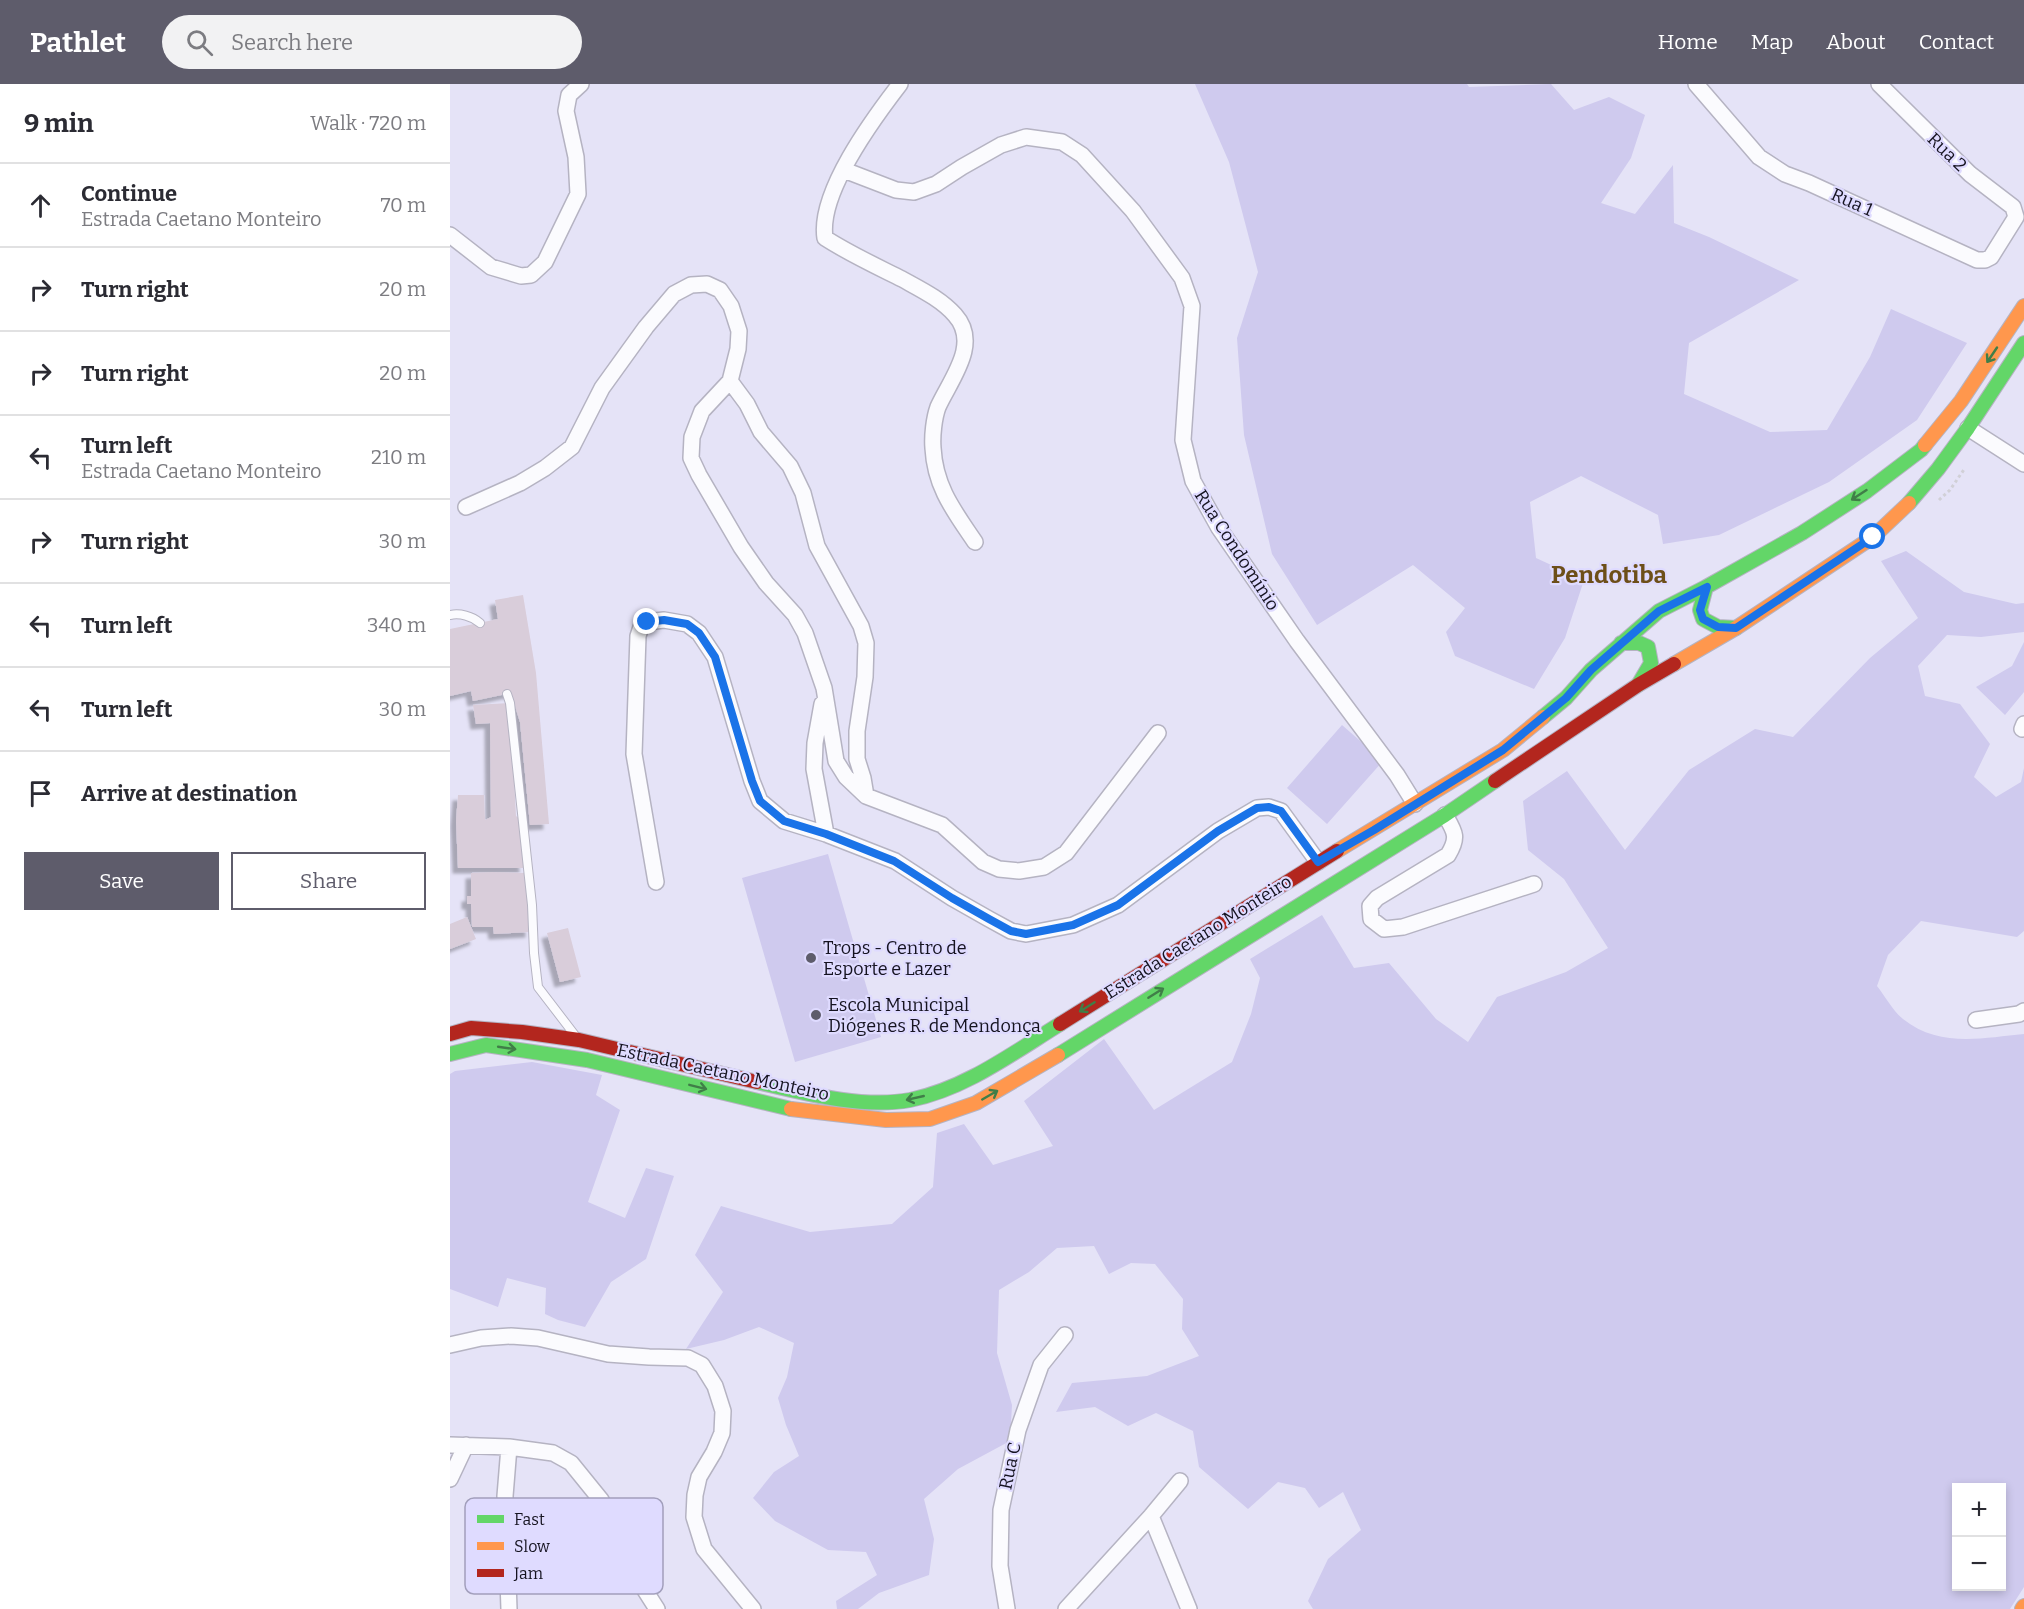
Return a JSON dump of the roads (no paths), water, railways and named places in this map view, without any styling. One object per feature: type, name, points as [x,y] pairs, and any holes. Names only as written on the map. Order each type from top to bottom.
[{"type":"main road","name":"Estrada Caetano Monteiro","points":[[450,1034],[471,1028],[579,1040],[813,1095],[869,1102],[909,1100],[939,1091],[981,1072],[1318,862],[1481,765],[1503,750],[1566,698],[1591,670],[1659,611],[1707,587],[1802,533],[1867,490],[1921,450],[1961,401],[2024,306]]},
{"type":"main road","name":"Estrada Caetano Monteiro","points":[[450,1054],[486,1045],[515,1049],[587,1060],[795,1110],[886,1120],[930,1119],[976,1103],[1042,1065],[1445,815],[1638,685],[1736,628],[1873,537],[1913,500],[1968,428],[2024,343]]},
{"type":"main road","points":[[1707,587],[1700,610],[1703,619],[1718,627],[1736,628]]},
{"type":"main road","points":[[1621,643],[1639,643],[1648,647],[1652,656],[1650,666],[1638,685]]},
{"type":"street","points":[[450,235],[491,267],[520,276],[531,275],[545,262],[578,194],[576,157],[566,111],[569,95],[581,84]]},
{"type":"street","points":[[900,84],[865,130],[844,170],[826,209],[825,238],[929,293],[955,314],[962,326],[965,343],[961,364],[937,410],[933,446],[936,477],[954,512],[975,542]]},
{"type":"street","name":"Rua 1","points":[[1696,84],[1759,157],[1785,174],[1841,197],[1977,260],[1991,257],[2020,219]]},
{"type":"street","name":"Rua 2","points":[[1879,84],[1970,174],[2013,207],[2020,219]]},
{"type":"street","name":"Rua Condomínio","points":[[844,170],[896,190],[914,192],[936,184],[1001,145],[1026,137],[1062,142],[1082,155],[1133,211],[1182,278],[1192,306],[1183,441],[1193,481],[1225,538],[1297,641],[1397,775],[1415,804]]},
{"type":"street","points":[[466,507],[520,483],[545,468],[572,447],[602,388],[646,327],[674,294],[691,285],[707,284],[720,290],[731,306],[739,331],[738,349],[730,381],[702,411],[692,437],[692,458],[699,475],[741,547],[766,583],[795,615],[805,633],[824,688],[836,761],[846,777],[866,796],[942,825],[983,861],[999,869],[1019,871],[1044,867],[1066,853],[1158,733]]},
{"type":"street","points":[[730,381],[747,404],[761,432],[790,465],[803,493],[817,546],[861,626],[866,643],[865,677],[857,732],[857,759],[866,796]]},
{"type":"street","points":[[1968,428],[2024,464]]},
{"type":"street","points":[[656,882],[634,754],[638,636],[641,627],[647,622],[664,620],[687,624],[699,633],[715,657],[760,801],[784,821],[826,834],[894,861],[979,914],[1011,931],[1026,934],[1073,925],[1118,905],[1218,831],[1257,808],[1269,807],[1281,811],[1318,862]]},
{"type":"street","points":[[824,688],[815,743],[814,769],[826,834]]},
{"type":"street","points":[[1445,815],[1455,832],[1455,844],[1448,855],[1377,898],[1370,906],[1371,920],[1384,929],[1403,927],[1534,884]]},
{"type":"street","points":[[1976,1020],[2019,1014],[2024,1011]]},
{"type":"street","name":"Rua C","points":[[1007,1609],[1000,1566],[1001,1510],[1018,1430],[1041,1365],[1065,1335]]},
{"type":"street","points":[[450,1345],[481,1338],[511,1336],[538,1338],[608,1354],[688,1358],[702,1365],[715,1386],[723,1411],[722,1433],[699,1477],[694,1517],[704,1549],[753,1609]]},
{"type":"street","points":[[450,1445],[553,1453],[571,1463],[599,1498]]},
{"type":"street","points":[[450,1479],[466,1446]]},
{"type":"street","points":[[505,1498],[509,1448]]},
{"type":"street","points":[[1066,1609],[1180,1481]]},
{"type":"street","points":[[1151,1516],[1189,1609]]},
{"type":"street","points":[[509,1594],[510,1609]]},
{"type":"street","points":[[647,1594],[657,1609]]},
{"type":"lane","points":[[450,615],[475,618],[480,623]]},
{"type":"lane","points":[[507,694],[510,702],[532,905],[538,987],[579,1040]]},
{"type":"place","name":"Trops - Centro de Esporte e Lazer","points":[[811,958]]},
{"type":"place","name":"Escola Municipal Diógenes R. de Mendonça","points":[[816,1015]]},
{"type":"district","name":"Pendotiba","points":[[1609,575]]}]
